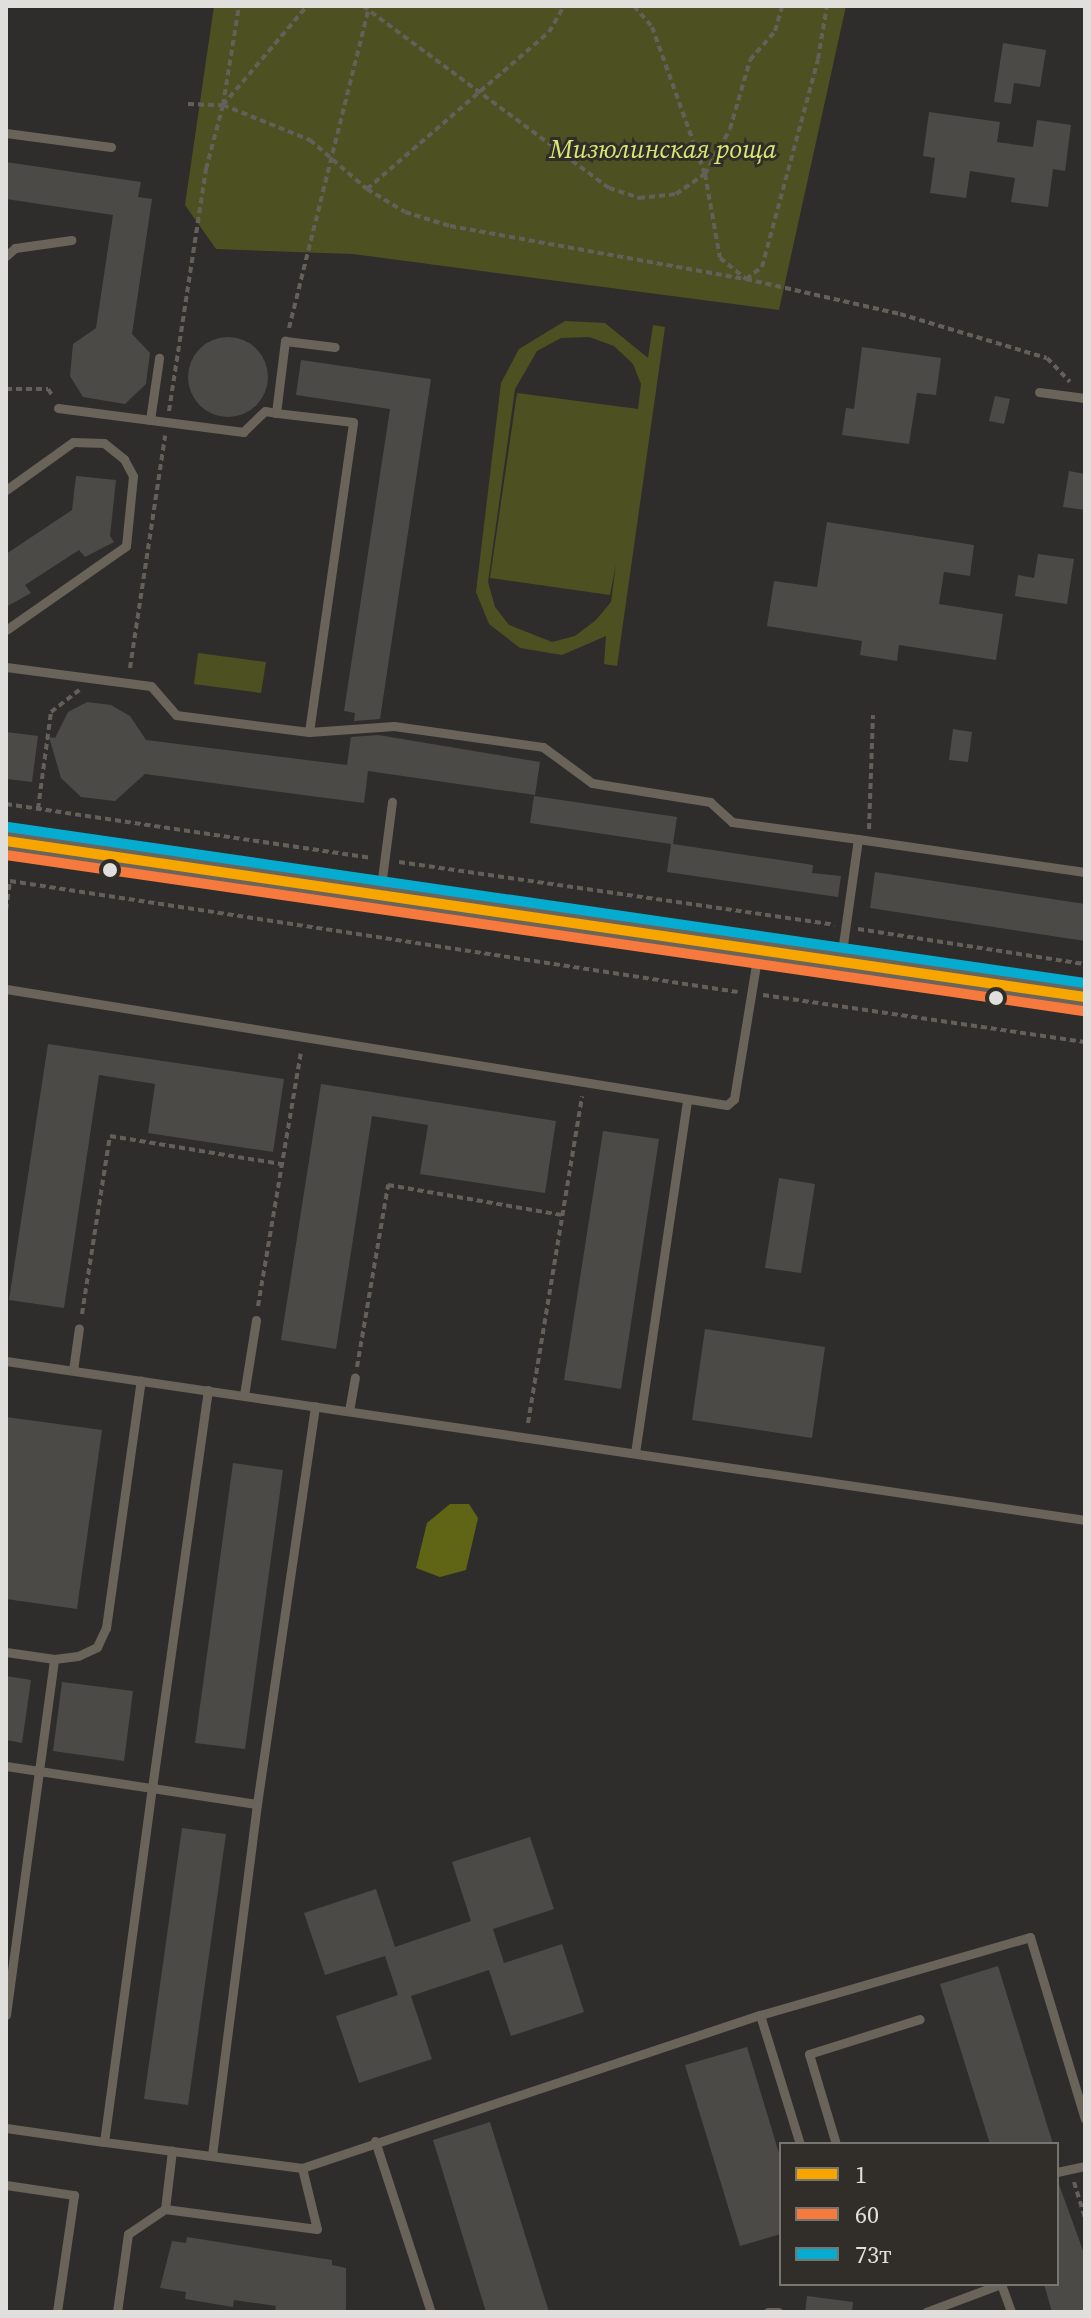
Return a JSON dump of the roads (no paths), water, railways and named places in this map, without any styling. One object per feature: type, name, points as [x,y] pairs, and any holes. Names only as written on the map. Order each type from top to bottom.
[{"type":"street","points":[[6,841],[1085,997]]},
{"type":"lane","points":[[6,133],[111,147]]},
{"type":"lane","points":[[6,256],[15,248],[71,240]]},
{"type":"lane","points":[[276,413],[285,341],[335,347]]},
{"type":"lane","points":[[150,420],[159,358]]},
{"type":"lane","points":[[1039,392],[1085,398]]},
{"type":"lane","points":[[58,408],[243,432],[265,411],[353,422],[309,732]]},
{"type":"lane","points":[[6,490],[73,442],[104,443],[124,459],[133,476],[126,546],[6,630]]},
{"type":"lane","points":[[6,667],[151,686],[176,715],[309,732],[394,726],[543,747],[592,783],[710,802],[732,822],[1085,872]]},
{"type":"lane","points":[[380,894],[392,802]]},
{"type":"lane","points":[[841,961],[863,840]]},
{"type":"lane","points":[[6,989],[727,1105],[734,1099],[758,949]]},
{"type":"lane","points":[[635,1453],[687,1099]]},
{"type":"lane","points":[[244,1395],[256,1320]]},
{"type":"lane","points":[[73,1370],[79,1328]]},
{"type":"lane","points":[[6,1361],[1085,1520]]},
{"type":"lane","points":[[349,1411],[355,1378]]},
{"type":"lane","points":[[6,1652],[54,1659],[97,1647],[106,1628],[141,1380]]},
{"type":"lane","points":[[104,2142],[208,1390]]},
{"type":"lane","points":[[212,2155],[257,1804],[315,1406]]},
{"type":"lane","points":[[6,2015],[54,1659]]},
{"type":"lane","points":[[6,1766],[257,1804]]},
{"type":"lane","points":[[6,2128],[302,2168],[375,2141],[760,2015],[1030,1937],[1085,2119]]},
{"type":"lane","points":[[760,2015],[799,2142]]},
{"type":"lane","points":[[835,2142],[809,2054],[920,2019]]},
{"type":"lane","points":[[375,2141],[431,2312]]},
{"type":"lane","points":[[165,2209],[172,2150]]},
{"type":"lane","points":[[1059,2172],[1085,2166]]},
{"type":"lane","points":[[117,2312],[128,2234],[165,2209],[317,2229],[302,2168]]},
{"type":"lane","points":[[6,2185],[74,2195],[57,2312]]},
{"type":"lane","points":[[926,2312],[996,2286]]},
{"type":"lane","points":[[1002,2286],[1011,2312]]},
{"type":"lane","points":[[768,2312],[778,2312]]},
{"type":"park label","name":"Мизюлинская роща","points":[[663,150]]}]
